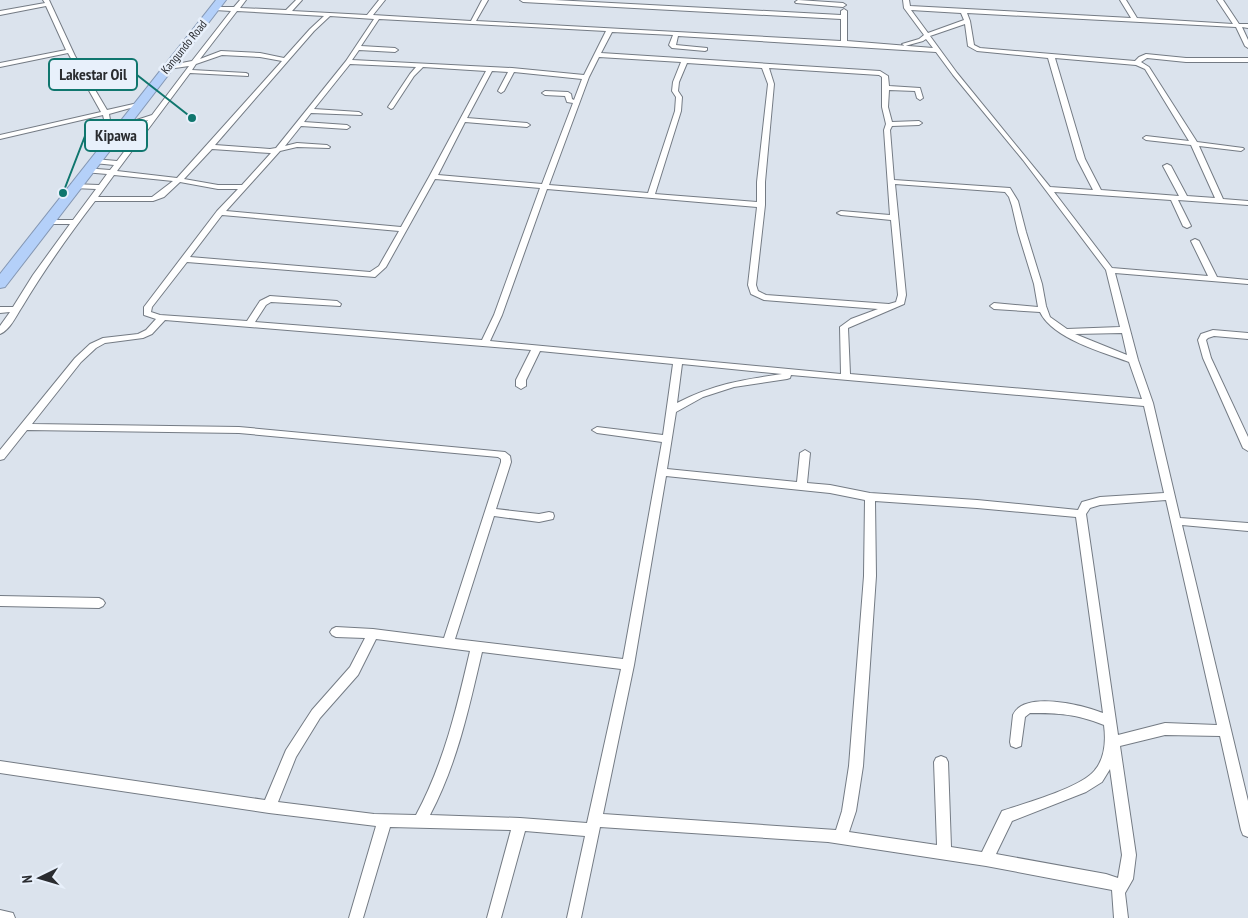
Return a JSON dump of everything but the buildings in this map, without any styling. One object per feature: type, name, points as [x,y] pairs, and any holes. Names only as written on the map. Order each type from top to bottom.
[{"type":"highway","name":"Kangundo Road","points":[[0,284],[74,186],[218,4]]},
{"type":"street","points":[[0,331],[16,309],[36,275],[93,199],[110,173],[155,116],[204,48],[243,0]]},
{"type":"street","points":[[287,12],[299,0]]},
{"type":"street","points":[[368,17],[382,0]]},
{"type":"street","points":[[472,23],[485,0]]},
{"type":"street","points":[[523,0],[729,8],[844,17]]},
{"type":"street","points":[[1123,0],[1135,20]]},
{"type":"street","points":[[1220,0],[1238,26],[1248,46]]},
{"type":"street","points":[[0,13],[47,2],[69,51],[106,114],[108,127],[121,128],[155,116]]},
{"type":"street","points":[[798,2],[843,2],[844,43]]},
{"type":"street","points":[[218,4],[237,9],[328,15],[844,43],[937,50]]},
{"type":"street","points":[[907,4],[963,11],[1248,26]]},
{"type":"street","points":[[907,4],[937,50],[1110,270],[1133,360],[1148,403],[1248,830]]},
{"type":"street","points":[[963,11],[967,21],[968,37],[971,46],[976,49],[1137,63],[1148,68],[1194,143],[1220,200]]},
{"type":"street","points":[[93,199],[152,199],[161,195],[180,180],[285,60],[328,15]]},
{"type":"street","points":[[378,18],[348,62],[299,124],[267,159],[254,177],[242,187],[220,213],[148,307],[147,313],[163,317],[249,325],[485,343],[1148,403]]},
{"type":"street","points":[[887,46],[920,40],[928,35],[967,21]]},
{"type":"street","points":[[485,343],[498,315],[526,234],[546,186],[576,102],[586,77],[610,30]]},
{"type":"street","points":[[676,34],[672,45],[674,47],[705,49]]},
{"type":"street","points":[[358,48],[395,50]]},
{"type":"street","points":[[0,65],[69,51]]},
{"type":"street","points":[[168,67],[194,63],[221,53],[285,60]]},
{"type":"street","points":[[597,55],[880,73],[885,76],[885,107],[889,124],[887,130],[902,295],[900,304],[888,307],[874,315],[854,320],[844,327],[846,377]]},
{"type":"street","points":[[1051,56],[1081,159],[1098,192]]},
{"type":"street","points":[[1137,63],[1146,56],[1186,60],[1248,60]]},
{"type":"street","points":[[651,195],[678,111],[679,97],[675,90],[676,82],[685,61]]},
{"type":"street","points":[[348,62],[512,70],[586,77]]},
{"type":"street","points":[[391,107],[412,75],[422,65]]},
{"type":"street","points":[[765,66],[771,84],[754,268],[754,292],[764,297],[888,307]]},
{"type":"street","points":[[184,259],[372,275],[382,267],[433,177],[489,70]]},
{"type":"street","points":[[501,91],[512,70]]},
{"type":"street","points":[[187,71],[246,75]]},
{"type":"street","points":[[886,88],[918,89],[920,98]]},
{"type":"street","points":[[545,93],[568,94],[569,101],[576,102]]},
{"type":"street","points":[[0,137],[106,114],[138,105]]},
{"type":"street","points":[[308,111],[358,114]]},
{"type":"street","points":[[463,120],[527,125]]},
{"type":"street","points":[[889,124],[919,123]]},
{"type":"street","points":[[299,124],[347,127]]},
{"type":"street","points":[[1146,138],[1241,149]]},
{"type":"street","points":[[210,147],[262,151],[297,145],[327,147]]},
{"type":"street","points":[[91,165],[118,163]]},
{"type":"street","points":[[91,165],[110,173],[218,186],[242,187]]},
{"type":"street","points":[[1167,166],[1184,198]]},
{"type":"street","points":[[433,177],[761,205]]},
{"type":"street","points":[[891,182],[1007,190],[1011,193],[1043,310],[1047,318],[1066,331],[1133,360]]},
{"type":"street","points":[[74,186],[100,187]]},
{"type":"street","points":[[1048,189],[1248,203]]},
{"type":"street","points":[[1173,198],[1188,226]]},
{"type":"street","points":[[220,213],[403,229]]},
{"type":"street","points":[[841,213],[894,218]]},
{"type":"street","points":[[47,222],[76,222]]},
{"type":"street","points":[[1195,241],[1214,279]]},
{"type":"street","points":[[1110,270],[1248,282]]},
{"type":"street","points":[[249,325],[263,303],[270,299],[337,304]]},
{"type":"street","points":[[994,306],[1043,310]]},
{"type":"street","points":[[0,310],[16,309]]},
{"type":"street","points":[[0,457],[78,360],[93,346],[115,338],[140,336],[149,332],[163,317]]},
{"type":"street","points":[[1066,331],[1126,330]]},
{"type":"street","points":[[1248,336],[1214,333],[1204,336],[1202,340],[1207,358],[1248,448]]},
{"type":"street","points":[[521,386],[521,380],[536,349]]},
{"type":"street","points":[[574,918],[628,665],[672,410],[678,361]]},
{"type":"street","points":[[672,410],[700,395],[733,384],[802,373]]},
{"type":"street","points":[[24,427],[238,430],[501,454],[506,458],[506,462],[448,644]]},
{"type":"street","points":[[596,430],[667,439]]},
{"type":"street","points":[[802,486],[805,452]]},
{"type":"street","points":[[661,472],[802,486],[870,497],[977,504],[1081,514]]},
{"type":"street","points":[[1122,918],[1118,892],[1126,879],[1129,855],[1081,514],[1086,505],[1100,501],[1169,496]]},
{"type":"street","points":[[841,837],[849,811],[856,766],[870,576],[870,497]]},
{"type":"street","points":[[490,512],[539,518],[549,516]]},
{"type":"street","points":[[1175,521],[1248,526]]},
{"type":"street","points":[[0,601],[99,603]]},
{"type":"street","points":[[336,632],[373,634],[628,665]]},
{"type":"street","points":[[269,807],[292,754],[316,714],[354,671],[373,634]]},
{"type":"street","points":[[420,821],[434,798],[454,738],[477,647]]},
{"type":"street","points":[[1016,742],[1019,715],[1027,708],[1065,708],[1110,722]]},
{"type":"street","points":[[1112,742],[1166,729],[1225,731]]},
{"type":"street","points":[[986,859],[1007,816],[1074,791],[1097,779],[1103,770],[1112,742]]},
{"type":"street","points":[[941,762],[944,852]]},
{"type":"street","points":[[0,767],[269,807],[385,820],[595,825],[841,837],[986,859],[1106,881],[1121,886]]},
{"type":"street","points":[[356,918],[385,820]]},
{"type":"street","points":[[494,918],[520,824]]},
{"type":"street","points":[[0,917],[8,918]]},
{"type":"place","name":"Lakestar Oil","points":[[192,118]]},
{"type":"place","name":"Kipawa","points":[[63,193]]}]
